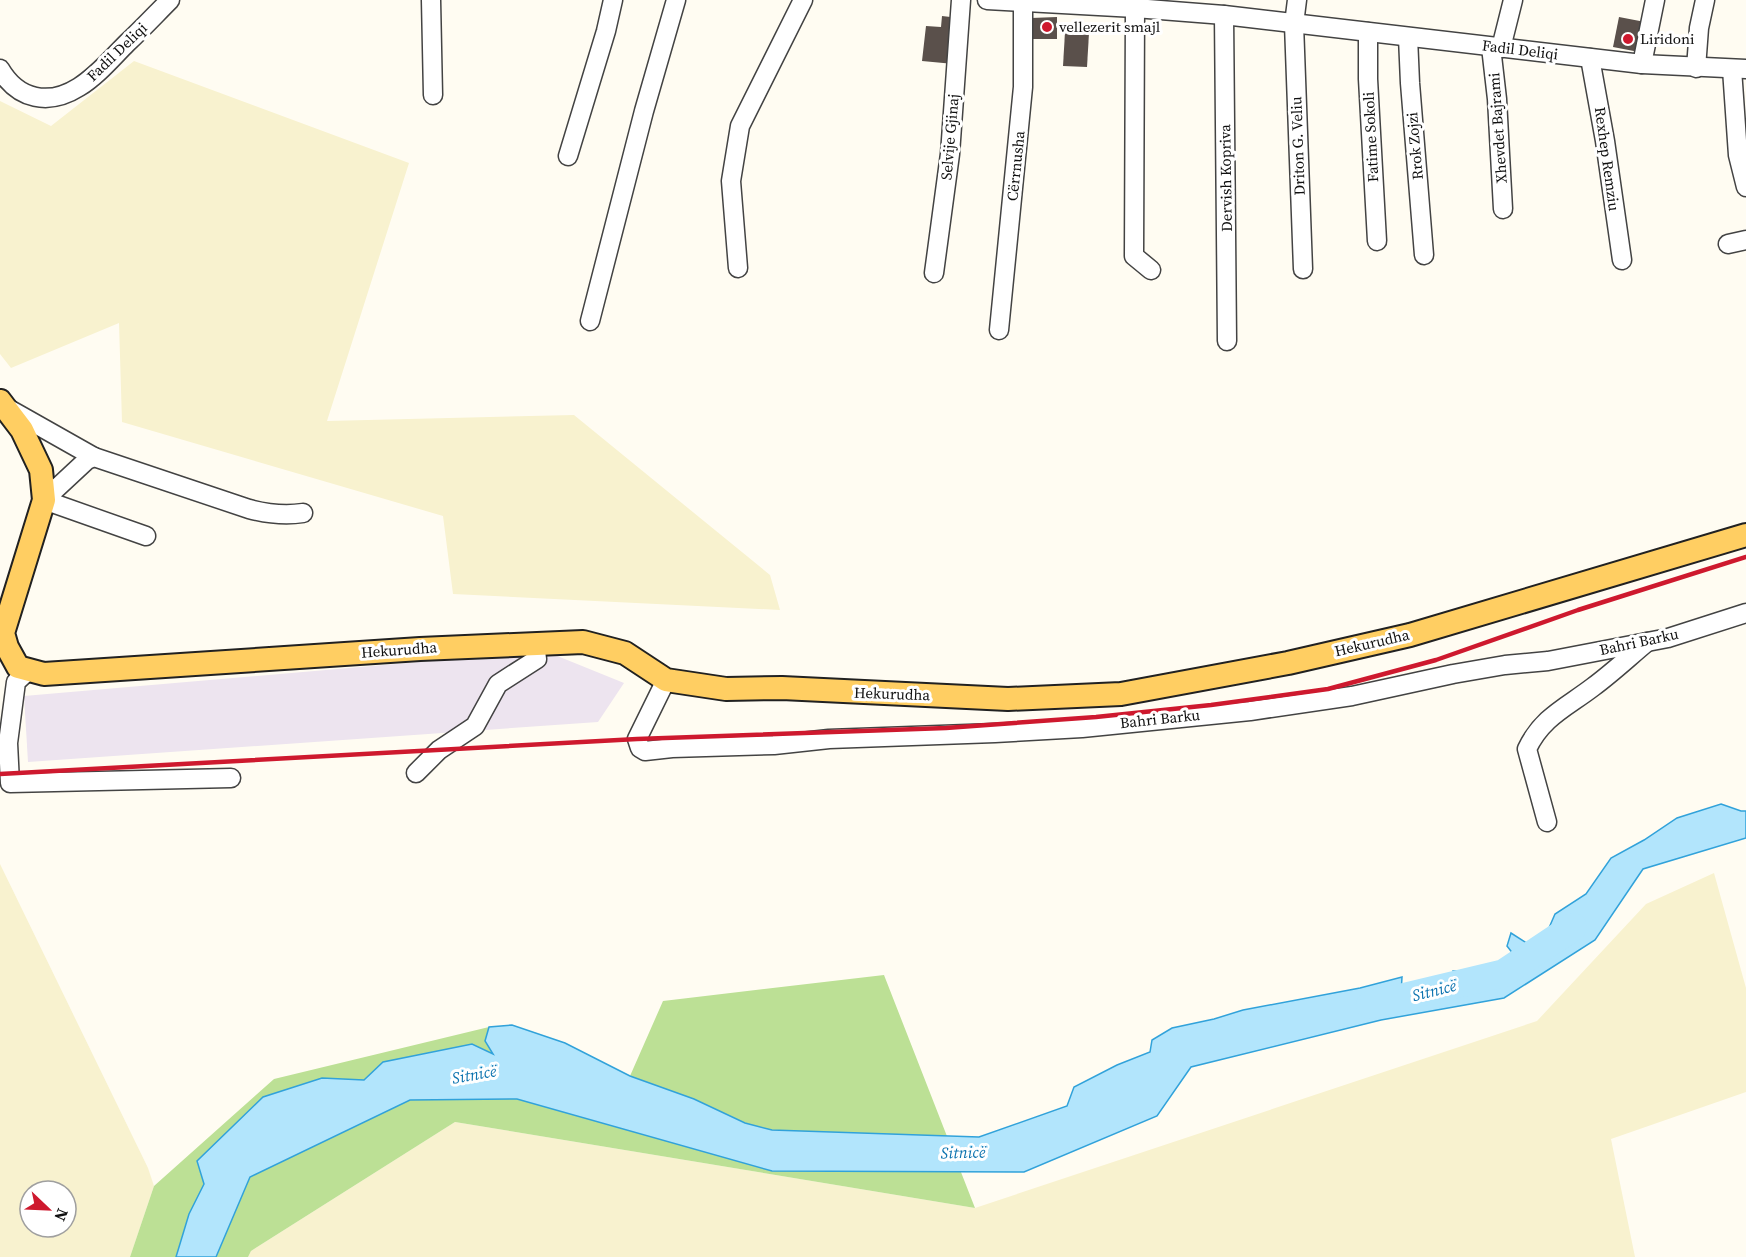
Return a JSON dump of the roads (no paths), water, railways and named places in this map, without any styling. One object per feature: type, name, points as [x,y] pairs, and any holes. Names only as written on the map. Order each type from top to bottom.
[{"type":"main road","points":[[2,404],[22,429],[41,470],[44,500],[3,633],[16,666]]},
{"type":"main road","name":"Hekurudha","points":[[16,666],[45,674],[582,642],[625,653],[666,680],[726,689],[782,688],[1008,699],[1121,694],[1288,663],[1410,634],[1746,536]]},
{"type":"street","name":"Fadil Deliqi","points":[[0,69],[20,93],[40,99],[64,95],[80,87],[104,67],[170,0]]},
{"type":"street","points":[[431,0],[433,95]]},
{"type":"street","points":[[568,156],[606,31],[613,0]]},
{"type":"street","points":[[590,321],[644,111],[676,0]]},
{"type":"street","points":[[738,268],[731,181],[740,126],[803,0]]},
{"type":"street","name":"Selvije Gjinaj","points":[[934,273],[950,154],[961,0]]},
{"type":"street","name":"Fadil Deliqi","points":[[987,0],[1135,8],[1178,6],[1224,15],[1294,24],[1642,64],[1739,69]]},
{"type":"street","points":[[1294,24],[1297,0]]},
{"type":"street","points":[[1496,47],[1513,0]]},
{"type":"street","points":[[1642,64],[1655,0]]},
{"type":"street","points":[[1696,68],[1699,28],[1705,0]]},
{"type":"street","name":"Cërrnusha","points":[[999,330],[1023,87],[1023,2]]},
{"type":"street","points":[[1135,8],[1134,256],[1152,270]]},
{"type":"street","name":"Dervish Kopriva","points":[[1224,15],[1227,341]]},
{"type":"street","name":"Driton G. Veliu","points":[[1294,24],[1303,269]]},
{"type":"street","name":"Fatime Sokoli","points":[[1368,32],[1368,80],[1377,241]]},
{"type":"street","name":"Rrok Zojzi","points":[[1408,37],[1424,255]]},
{"type":"street","name":"Xhevdet Bajrami","points":[[1496,47],[1503,209]]},
{"type":"street","name":"Rexhep Remziu","points":[[1590,58],[1595,76],[1622,260]]},
{"type":"street","points":[[1739,69],[1738,155],[1746,187]]},
{"type":"street","points":[[2,404],[94,457],[249,509],[268,514],[303,513]]},
{"type":"street","points":[[94,457],[87,460],[44,500],[146,536]]},
{"type":"street","name":"Bahri Barku","points":[[666,680],[638,739],[640,748],[645,751],[774,745],[829,739],[1082,728],[1250,711],[1352,696],[1453,674],[1505,665],[1548,661],[1668,638],[1746,613]]},
{"type":"street","points":[[1547,822],[1527,749],[1533,737],[1546,720],[1593,687],[1648,641]]},
{"type":"street","points":[[416,773],[439,750],[475,726],[498,684],[537,659],[536,643]]},
{"type":"street","points":[[16,666],[8,742],[10,783],[231,777]]},
{"type":"water","points":[[1721,804],[1746,811],[1746,838],[1643,869],[1595,940],[1504,998],[1381,1020],[1191,1067],[1157,1116],[1024,1172],[772,1171],[517,1099],[410,1100],[250,1177],[216,1257],[176,1257],[189,1214],[204,1184],[197,1161],[263,1097],[322,1078],[364,1080],[383,1062],[472,1044],[493,1054],[485,1041],[489,1027],[512,1025],[565,1043],[630,1076],[694,1099],[745,1123],[772,1130],[979,1137],[1067,1106],[1074,1087],[1117,1065],[1150,1052],[1152,1040],[1172,1028],[1243,1010],[1360,988],[1402,977],[1401,994],[1420,1003],[1453,990],[1453,971],[1488,972],[1514,955],[1507,946],[1511,933],[1539,951],[1555,914],[1586,894],[1611,858],[1677,818]]},
{"type":"waterway","name":"Sitnicë","points":[[1370,1005],[1504,973],[1573,927]]},
{"type":"railway","points":[[0,774],[637,739],[946,728],[1096,717],[1211,705],[1328,689],[1436,660],[1578,610],[1746,557]]},
{"type":"place","name":"vellezerit smajl","points":[[1047,27]]},
{"type":"place","name":"Liridoni","points":[[1628,39]]}]
